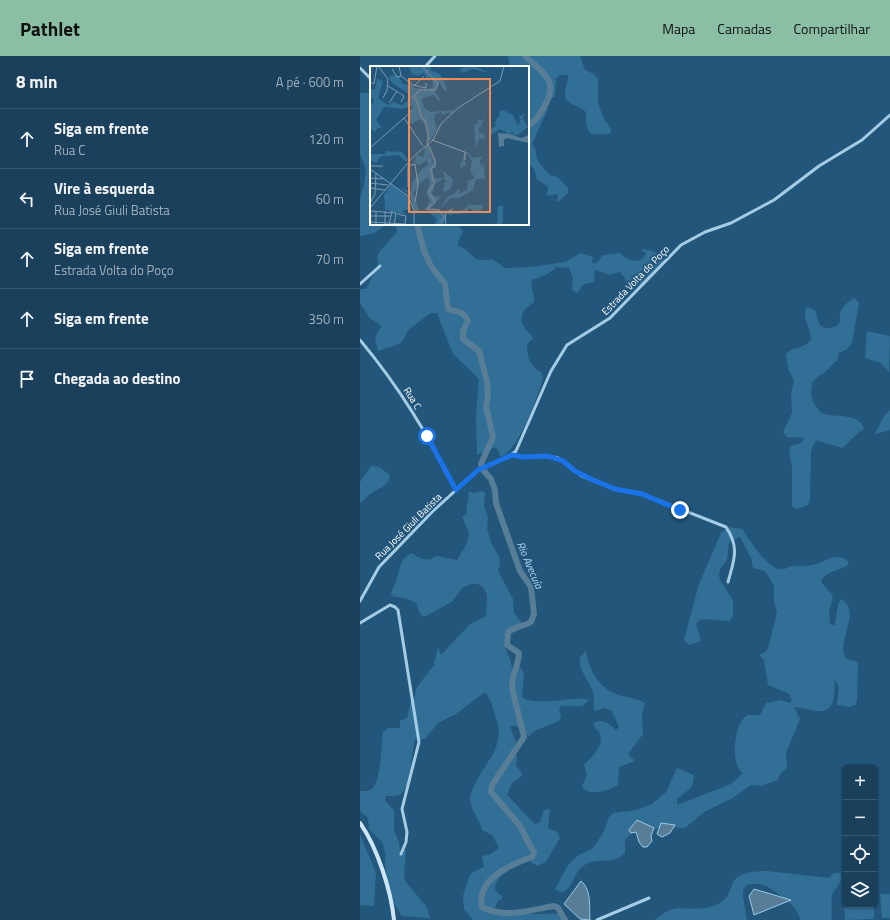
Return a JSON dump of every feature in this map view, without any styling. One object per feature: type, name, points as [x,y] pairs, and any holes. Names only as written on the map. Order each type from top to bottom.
[{"type":"main road","points":[[360,822],[373,844],[390,894],[394,920]]},
{"type":"street","points":[[426,66],[435,56]]},
{"type":"street","points":[[360,68],[370,78]]},
{"type":"street","name":"Estrada Volta do Poço","points":[[512,455],[518,446],[551,371],[567,345],[610,318],[681,245],[705,232],[731,223],[774,200],[819,166],[862,140],[890,115]]},
{"type":"street","points":[[360,284],[380,266]]},
{"type":"street","name":"Rua C","points":[[360,340],[388,373],[427,436],[456,490]]},
{"type":"street","points":[[512,455],[558,458],[587,478],[615,489],[642,494],[726,527],[735,546],[734,558],[728,582]]},
{"type":"street","name":"Rua José Giuli Batista","points":[[360,601],[379,567],[456,490],[478,470],[512,455]]},
{"type":"street","points":[[360,623],[390,604],[398,610],[419,742],[402,810],[407,832],[406,842],[401,854]]},
{"type":"street","points":[[597,920],[649,898]]},
{"type":"shaded area","points":[[508,56],[580,56],[585,70],[594,74],[598,79],[598,103],[604,119],[611,129],[610,134],[591,134],[586,124],[586,112],[570,103],[565,97],[568,75],[560,75],[556,79],[555,97],[543,101],[548,109],[532,144],[535,148],[537,159],[544,169],[550,175],[558,177],[568,188],[568,193],[558,202],[558,194],[547,196],[548,187],[537,179],[534,169],[529,164],[529,66],[510,66]]},
{"type":"shaded area","points":[[360,93],[370,93],[370,225],[386,225],[374,233],[360,236],[360,198],[364,185],[366,169],[360,154]]},
{"type":"shaded area","points":[[395,225],[458,225],[463,231],[458,242],[458,246],[466,250],[476,259],[492,259],[505,268],[531,267],[565,262],[581,253],[593,257],[592,262],[594,264],[598,262],[603,255],[620,253],[630,260],[637,261],[644,258],[646,254],[641,249],[654,252],[664,260],[649,278],[630,292],[625,278],[620,272],[610,275],[595,270],[594,282],[584,284],[577,293],[572,290],[573,278],[569,268],[556,267],[548,274],[532,280],[534,302],[524,310],[521,320],[523,326],[533,338],[527,344],[530,361],[542,373],[543,379],[521,434],[515,444],[501,457],[496,447],[477,455],[476,415],[479,379],[453,354],[437,313],[431,313],[408,330],[404,339],[399,344],[378,351],[375,338],[381,326],[370,318],[360,303],[360,289],[366,289],[378,265],[377,257],[380,251],[397,232]]},
{"type":"shaded area","points":[[855,298],[859,303],[852,343],[847,349],[839,353],[837,360],[812,383],[811,393],[813,402],[821,413],[852,418],[857,420],[864,429],[842,448],[816,440],[811,451],[810,500],[808,505],[797,509],[792,506],[792,468],[789,451],[791,446],[801,443],[804,438],[787,437],[783,432],[792,413],[791,393],[794,381],[788,368],[786,354],[805,345],[811,340],[805,315],[806,308],[809,307],[815,310],[819,323],[823,327],[831,328],[836,326],[840,321],[840,315],[844,307],[850,300]]},
{"type":"shaded area","points":[[867,331],[890,336],[889,372],[881,363],[865,358]]},
{"type":"shaded area","points":[[890,410],[890,430],[875,434],[884,416]]},
{"type":"shaded area","points":[[371,466],[379,467],[390,475],[389,479],[383,487],[370,494],[360,503],[360,482]]},
{"type":"shaded area","points":[[469,491],[474,493],[482,491],[485,493],[484,506],[488,517],[487,529],[492,545],[499,556],[500,563],[498,571],[513,599],[514,613],[521,622],[519,626],[507,631],[504,641],[512,670],[520,667],[524,673],[522,697],[528,700],[536,701],[575,699],[589,700],[582,706],[561,706],[559,709],[561,717],[559,721],[534,731],[529,736],[516,726],[510,726],[516,742],[514,752],[517,757],[516,766],[521,771],[522,776],[512,783],[507,795],[535,824],[540,822],[544,810],[550,809],[548,828],[557,832],[560,838],[546,862],[537,866],[528,860],[524,860],[501,876],[495,890],[503,898],[497,903],[495,911],[519,914],[562,914],[567,920],[473,920],[464,909],[463,896],[469,877],[473,872],[484,867],[482,856],[489,855],[499,848],[492,835],[482,830],[470,799],[479,775],[497,745],[498,728],[496,718],[485,692],[456,714],[438,723],[425,739],[415,740],[409,778],[403,792],[395,796],[386,796],[385,799],[394,810],[394,830],[399,842],[400,851],[406,850],[404,876],[406,882],[426,906],[430,918],[402,916],[394,904],[386,888],[385,853],[382,842],[369,829],[368,818],[360,811],[360,791],[370,790],[377,780],[383,732],[388,728],[400,728],[400,721],[407,718],[411,700],[415,696],[417,687],[434,665],[437,650],[439,648],[440,654],[442,654],[469,625],[486,616],[487,595],[483,587],[478,584],[471,584],[462,588],[452,602],[424,617],[420,614],[416,603],[406,598],[394,597],[391,594],[400,568],[407,555],[411,553],[424,559],[430,559],[436,556],[457,560],[467,543],[469,533],[462,516],[466,515]]},
{"type":"shaded area","points":[[728,527],[742,529],[765,560],[777,569],[784,569],[791,566],[812,565],[832,558],[839,557],[846,559],[849,564],[829,573],[821,582],[833,596],[829,612],[830,624],[835,625],[838,604],[841,599],[850,611],[844,652],[846,659],[858,662],[857,700],[855,705],[850,707],[837,705],[839,687],[835,679],[833,701],[830,707],[826,710],[815,711],[794,707],[800,719],[786,753],[787,768],[780,774],[778,780],[761,786],[751,785],[733,798],[704,812],[685,828],[661,827],[651,831],[633,832],[625,840],[625,853],[614,859],[594,861],[583,866],[577,872],[569,888],[561,893],[555,889],[568,865],[577,856],[593,848],[603,833],[609,817],[613,813],[636,810],[652,804],[666,792],[677,768],[694,775],[692,787],[677,799],[677,805],[731,784],[743,773],[739,769],[736,762],[735,754],[736,736],[741,721],[748,715],[760,715],[766,703],[781,700],[790,703],[792,700],[788,693],[768,685],[764,660],[759,655],[765,652],[768,648],[777,613],[774,601],[774,586],[765,571],[753,568],[751,558],[740,537],[729,542],[727,560],[720,569],[719,575],[720,580],[733,600],[733,617],[729,621],[707,619],[700,620],[696,624],[701,641],[689,645],[684,640],[699,584],[721,533]]},
{"type":"shaded area","points":[[586,651],[592,672],[601,684],[612,692],[645,703],[642,713],[643,734],[628,754],[635,761],[619,767],[619,784],[611,789],[600,792],[590,792],[585,790],[582,786],[587,775],[584,764],[594,755],[599,747],[601,738],[593,723],[603,721],[616,730],[619,727],[612,711],[603,708],[596,711],[594,710],[594,697],[580,662],[580,657]]},
{"type":"shaded area","points":[[637,820],[654,828],[651,836],[652,841],[647,847],[643,847],[639,842],[636,832],[631,833],[629,830]]},
{"type":"shaded area","points":[[661,823],[675,825],[670,833],[662,837],[657,834]]},
{"type":"shaded area","points":[[360,834],[376,873],[374,906],[360,905]]},
{"type":"shaded area","points":[[767,871],[829,878],[834,873],[840,873],[840,883],[832,896],[831,920],[801,920],[792,905],[786,900],[767,886],[756,884],[746,885],[743,891],[747,920],[654,920],[670,910],[680,908],[699,909],[712,907],[725,899],[733,883],[742,875],[752,872]]},
{"type":"shaded area","points":[[581,881],[587,889],[590,905],[590,920],[580,919],[564,904]]},
{"type":"shaded area","points":[[754,889],[791,900],[754,915],[749,896]]},
{"type":"shaded area","points":[[880,894],[890,894],[890,918],[882,918]]},
{"type":"shaded area","points":[[844,908],[874,908],[874,919],[845,920]]},
{"type":"waterway","name":"Rio Avecuía","points":[[525,56],[543,73],[550,84],[549,98],[536,120],[529,125]]},
{"type":"waterway","name":"Rio Avecuía","points":[[417,225],[424,251],[431,266],[445,284],[448,309],[460,312],[466,317],[468,321],[463,331],[463,339],[479,351],[487,381],[488,395],[486,407],[493,437],[481,464],[484,471],[491,479],[495,490],[496,503],[520,571],[531,587],[534,614],[531,622],[508,632],[507,645],[519,653],[512,688],[524,737],[492,785],[491,792],[520,826],[534,853],[532,857],[514,864],[496,874],[489,881],[484,888],[482,907],[491,911],[509,913],[554,906],[558,908],[565,920]]},
{"type":"route","points":[[427,436],[456,490],[478,470],[512,455],[523,457],[548,456],[558,458],[582,476],[615,489],[642,494],[680,510]]}]
